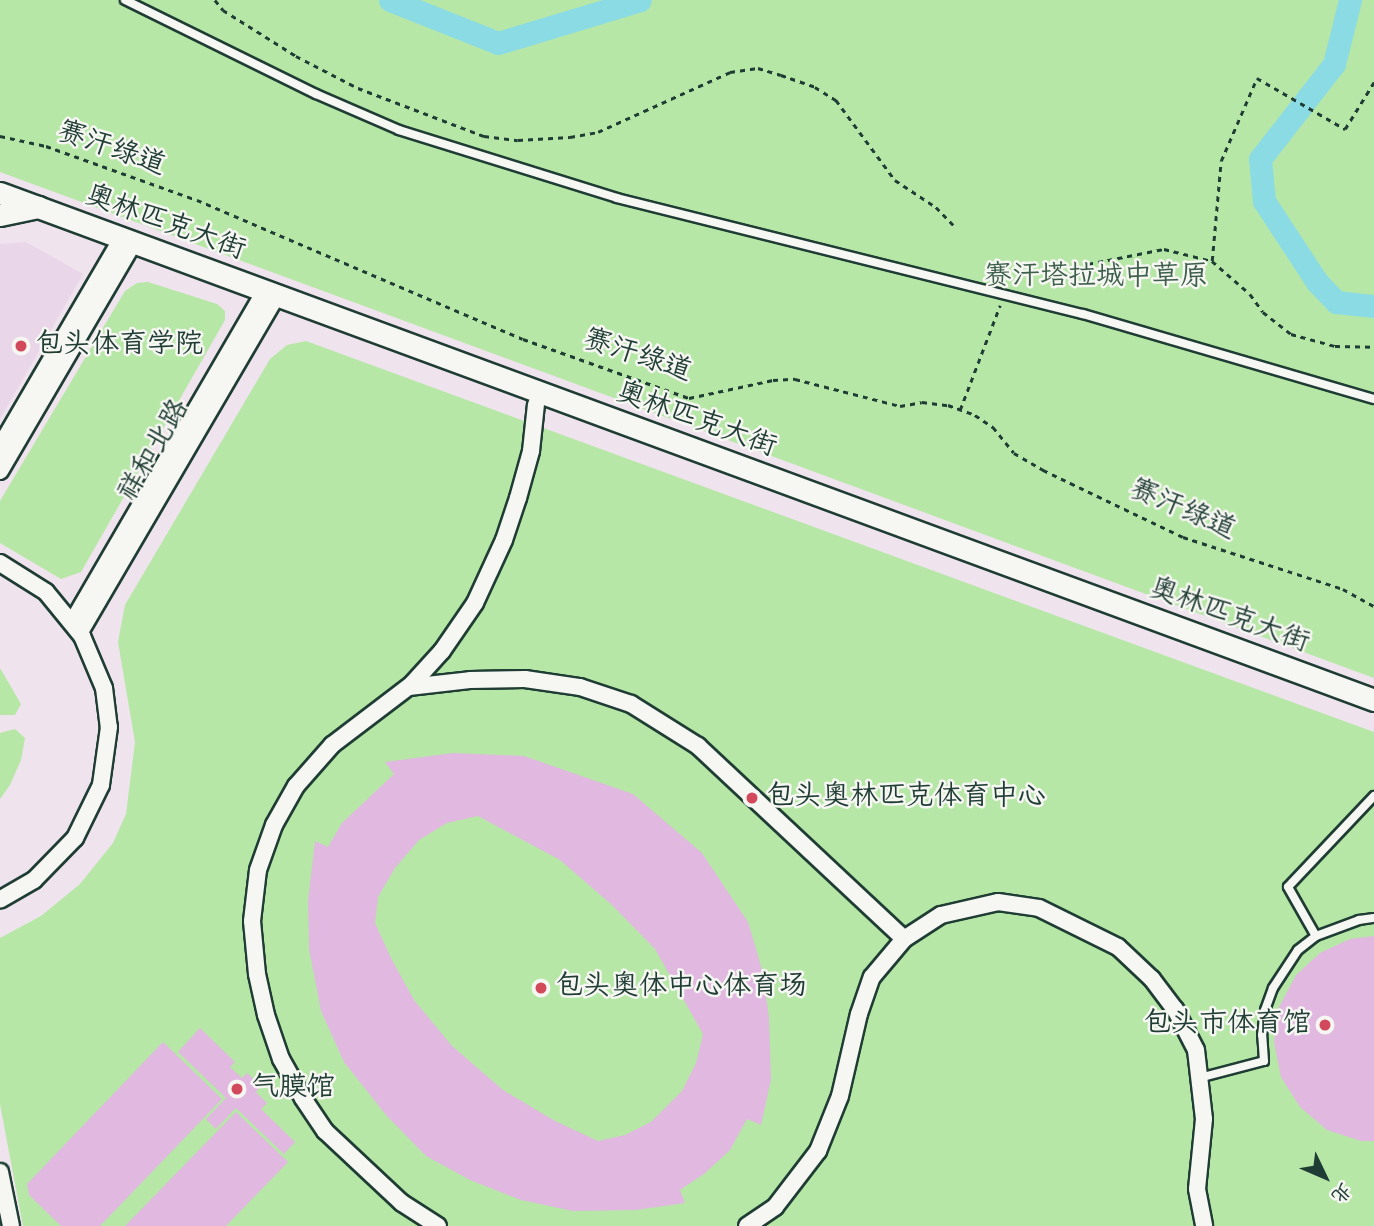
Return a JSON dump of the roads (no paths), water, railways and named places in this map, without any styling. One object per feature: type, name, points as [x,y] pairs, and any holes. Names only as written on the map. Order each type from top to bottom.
[{"type":"main road","name":"奥林匹克大街","points":[[5,204],[38,207],[125,246]]},
{"type":"main road","name":"奥林匹克大街","points":[[5,204],[1374,700]]},
{"type":"main road","name":"奥林匹克大街","points":[[267,299],[536,404],[1374,711]]},
{"type":"street","points":[[0,447],[125,246]]},
{"type":"street","points":[[0,471],[125,246]]},
{"type":"street","name":"祥和北路","points":[[77,627],[267,299]]},
{"type":"street","points":[[438,1226],[402,1203],[326,1131],[281,1059],[266,1015],[257,974],[252,921],[258,870],[274,825],[296,786],[332,745],[409,687],[442,650],[475,603],[504,540],[531,451],[536,404]]},
{"type":"street","points":[[0,563],[46,592],[77,627],[99,670],[107,707],[108,746],[101,785],[85,821],[63,853],[34,880],[0,900]]},
{"type":"street","points":[[409,687],[470,680],[524,678],[580,687],[631,704],[698,746],[904,939]]},
{"type":"street","points":[[747,1226],[775,1207],[818,1151],[840,1096],[859,1014],[872,977],[904,939],[942,915],[998,902],[1039,908],[1081,926],[1118,947],[1152,979],[1175,1009],[1196,1050],[1203,1119],[1197,1189],[1204,1226]]},
{"type":"street","points":[[0,1172],[11,1226]]},
{"type":"lane","points":[[125,0],[316,94],[400,130],[617,198],[1004,294],[1374,399]]},
{"type":"lane","points":[[1315,936],[1288,887],[1374,796]]},
{"type":"lane","points":[[1199,1078],[1264,1061],[1262,1035],[1265,1010],[1273,988],[1298,950],[1315,936],[1336,927],[1374,918]]},
{"type":"waterway","points":[[390,0],[498,43],[640,0]]},
{"type":"waterway","points":[[1350,0],[1334,64],[1260,159],[1264,201],[1317,282],[1336,302],[1374,306]]},
{"type":"place","name":"包头体育学院","points":[[21,346]]},
{"type":"place","name":"包头奥林匹克体育中心","points":[[752,798]]},
{"type":"place","name":"包头奥体中心体育场","points":[[541,988]]},
{"type":"place","name":"包头市体育馆","points":[[1325,1025]]},
{"type":"place","name":"气膜馆","points":[[237,1089]]},
{"type":"park label","name":"赛汗塔拉城中草原","points":[[1096,278]]}]
